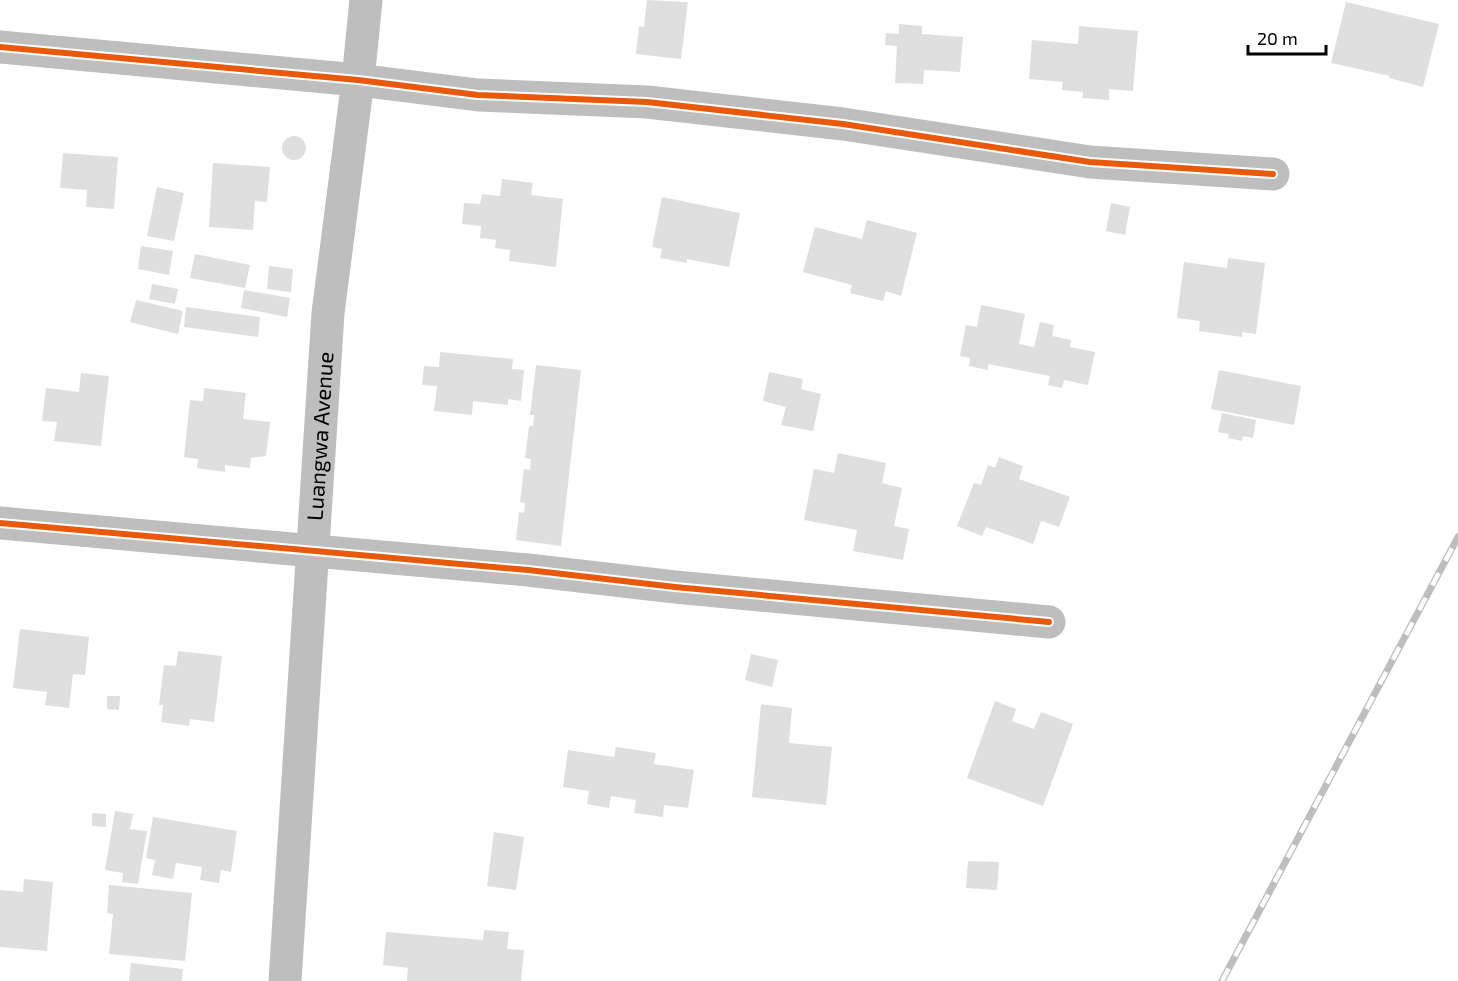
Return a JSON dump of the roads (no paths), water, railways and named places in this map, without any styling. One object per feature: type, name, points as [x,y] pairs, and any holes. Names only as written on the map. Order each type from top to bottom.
[{"type":"street","name":"Luangwa Avenue","points":[[285,981],[328,313],[366,0]]},
{"type":"street","points":[[0,46],[358,80],[478,95],[647,102],[843,124],[1090,162],[1273,174]]},
{"type":"street","points":[[0,523],[528,570],[675,587],[1049,622]]},
{"type":"railway","points":[[1222,981],[1458,537]]}]
